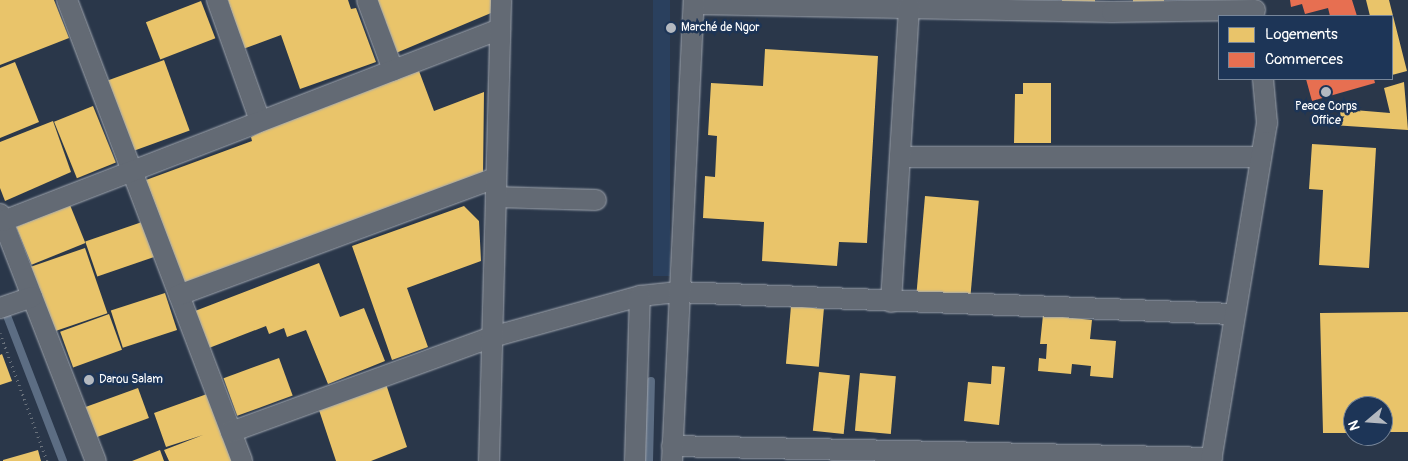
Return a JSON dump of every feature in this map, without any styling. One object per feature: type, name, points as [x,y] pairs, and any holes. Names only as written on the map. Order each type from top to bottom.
[{"type":"street","points":[[67,0],[242,461]]},
{"type":"street","points":[[217,0],[260,120]]},
{"type":"street","points":[[367,0],[393,70]]},
{"type":"street","points":[[489,461],[500,0]]},
{"type":"street","points":[[1254,9],[1112,12],[788,2],[694,2],[678,292],[672,454],[1212,459],[1266,123],[1263,80]]},
{"type":"street","points":[[891,302],[909,6]]},
{"type":"street","points":[[96,461],[16,303],[1,218],[132,170],[500,29]]},
{"type":"street","points":[[900,157],[1261,157]]},
{"type":"street","points":[[180,295],[496,188],[596,200]]},
{"type":"street","points":[[231,432],[492,338],[640,296],[678,292],[891,302],[1234,314]]},
{"type":"street","points":[[635,461],[640,296]]},
{"type":"path","points":[[0,333],[47,461]]},
{"type":"shaded area","points":[[653,0],[670,0],[670,276],[653,276]]},
{"type":"building: Logements","points":[[0,0],[54,0],[69,38],[0,65]]},
{"type":"building: Logements","points":[[228,0],[348,0],[351,9],[356,8],[376,62],[300,89],[281,35],[243,49]]},
{"type":"building: Logements","points":[[376,0],[491,0],[491,13],[396,53]]},
{"type":"building: Logements","points":[[1062,0],[1095,0],[1095,2],[1062,2]]},
{"type":"building: Logements","points":[[1133,0],[1164,0],[1164,3],[1133,2]]},
{"type":"building: Logements","points":[[1366,0],[1389,0],[1393,15],[1370,15]]},
{"type":"building: Logements","points":[[201,1],[215,38],[160,59],[146,22]]},
{"type":"building: Logements","points":[[1393,16],[1407,71],[1393,75]]},
{"type":"building: Logements","points":[[765,49],[878,56],[867,243],[839,242],[837,266],[762,261],[764,222],[703,218],[705,176],[715,177],[717,136],[708,135],[711,83],[763,86]]},
{"type":"building: Logements","points":[[164,60],[190,130],[133,151],[108,81]]},
{"type":"building: Logements","points":[[15,62],[39,122],[0,138],[0,68]]},
{"type":"building: Logements","points":[[419,71],[434,111],[484,92],[483,176],[186,287],[146,180],[252,141],[251,137],[284,121]]},
{"type":"building: Logements","points":[[1404,82],[1408,130],[1332,125],[1342,109],[1390,113],[1384,88]]},
{"type":"building: Logements","points":[[1023,83],[1051,83],[1051,143],[1014,143],[1015,94],[1023,94]]},
{"type":"building: Logements","points":[[93,106],[116,163],[77,178],[54,122]]},
{"type":"building: Logements","points":[[53,121],[71,172],[5,201],[0,188],[0,142]]},
{"type":"building: Logements","points":[[1312,144],[1376,148],[1369,268],[1319,265],[1323,190],[1309,189]]},
{"type":"building: Logements","points":[[925,196],[979,201],[970,296],[917,292]]},
{"type":"building: Logements","points":[[70,205],[85,243],[32,265],[16,227]]},
{"type":"building: Logements","points":[[464,206],[479,221],[481,261],[407,288],[428,347],[392,360],[352,246]]},
{"type":"building: Logements","points":[[142,222],[154,257],[97,277],[85,242]]},
{"type":"building: Logements","points":[[85,248],[107,313],[53,332],[30,267]]},
{"type":"building: Logements","points":[[319,263],[340,317],[364,308],[385,361],[328,384],[306,330],[287,337],[284,328],[269,334],[266,326],[209,348],[195,311]]},
{"type":"building: Logements","points":[[165,293],[177,330],[123,348],[111,311]]},
{"type":"building: Logements","points":[[791,306],[824,309],[819,367],[786,364]]},
{"type":"building: Logements","points":[[1408,312],[1408,432],[1393,432],[1393,396],[1343,396],[1343,433],[1323,433],[1320,313]]},
{"type":"building: Logements","points":[[109,314],[122,350],[73,367],[60,332]]},
{"type":"building: Logements","points":[[1043,315],[1092,320],[1090,339],[1116,341],[1113,378],[1090,376],[1091,366],[1072,364],[1071,374],[1038,371],[1039,358],[1046,359],[1047,344],[1040,344]]},
{"type":"building: Logements","points":[[2,354],[12,381],[0,385],[0,355]]},
{"type":"building: Logements","points":[[279,358],[293,396],[237,416],[224,378]]},
{"type":"building: Logements","points":[[992,366],[1005,367],[999,425],[964,421],[968,382],[991,384]]},
{"type":"building: Logements","points":[[819,372],[850,375],[844,434],[813,431]]},
{"type":"building: Logements","points":[[860,373],[896,376],[891,434],[855,431]]},
{"type":"building: Logements","points":[[386,384],[407,447],[371,461],[336,461],[318,407]]},
{"type":"building: Logements","points":[[138,388],[149,418],[94,438],[83,408]]},
{"type":"building: Logements","points":[[207,394],[232,461],[169,461],[164,450],[203,435],[166,447],[154,413]]},
{"type":"building: Logements","points":[[38,450],[41,461],[3,461],[3,460]]},
{"type":"building: Logements","points":[[160,450],[164,461],[132,461]]},
{"type":"building: Commerces","points":[[1290,0],[1352,0],[1357,15],[1330,15],[1328,8],[1305,14],[1302,4],[1291,7]]},
{"type":"building: Commerces","name":"Peace Corps Office","points":[[1306,80],[1374,80],[1375,83],[1312,101]]},
{"type":"waterway","points":[[4,308],[63,461]]},
{"type":"waterway","points":[[649,461],[651,381]]},
{"type":"place","name":"Marché de Ngor","points":[[671,28]]},
{"type":"place","name":"Peace Corps Office","points":[[1326,92]]},
{"type":"place","name":"Darou Salam","points":[[89,380]]}]
